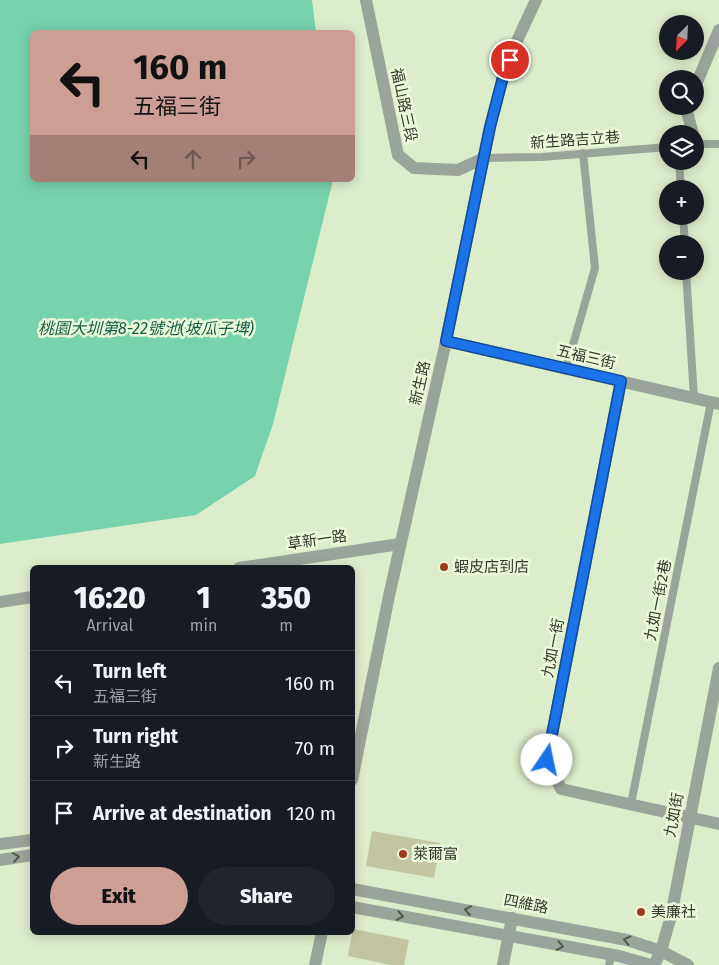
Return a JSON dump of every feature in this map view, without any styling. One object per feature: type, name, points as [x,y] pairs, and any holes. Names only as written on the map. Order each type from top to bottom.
[{"type":"street","name":"福山路三段","points":[[366,0],[398,155],[414,168],[450,170],[458,170],[484,158]]},
{"type":"street","name":"新生路","points":[[355,765],[400,544],[446,341],[490,127],[503,77],[536,0]]},
{"type":"street","points":[[703,70],[718,37]]},
{"type":"street","name":"五福三街","points":[[446,341],[715,403]]},
{"type":"street","name":"九如一街","points":[[621,381],[547,760],[561,789],[719,824]]},
{"type":"street","name":"草新一路","points":[[260,565],[400,544]]},
{"type":"street","points":[[0,602],[30,597]]},
{"type":"street","name":"九如街","points":[[653,965],[661,950],[672,916],[719,668]]},
{"type":"street","points":[[0,844],[30,840]]},
{"type":"street","points":[[0,860],[30,855]]},
{"type":"street","name":"四維路","points":[[355,890],[627,940],[661,950],[688,965]]},
{"type":"street","points":[[355,908],[508,936],[610,960],[641,961],[653,965]]},
{"type":"street","points":[[503,965],[512,918]]},
{"type":"street","points":[[315,965],[321,935]]},
{"type":"lane","points":[[704,143],[719,144]]},
{"type":"lane","name":"新生路吉立巷","points":[[484,158],[659,148]]},
{"type":"lane","points":[[566,369],[595,268],[583,153]]},
{"type":"lane","points":[[687,280],[694,398]]},
{"type":"lane","name":"九如一街2巷","points":[[631,804],[715,403]]},
{"type":"water","name":"桃園大圳第8-22號池(坡瓜子埤)","points":[[0,0],[312,0],[316,30],[30,30],[30,182],[333,182],[273,424],[255,476],[196,515],[0,544]]},
{"type":"building","name":"萊爾富","points":[[372,831],[440,843],[434,878],[366,866]]},
{"type":"building","points":[[355,929],[409,940],[404,965],[391,965],[348,956],[352,935],[355,935]]},
{"type":"place","name":"蝦皮店到店","points":[[444,567]]},
{"type":"place","name":"萊爾富","points":[[403,854]]},
{"type":"place","name":"美廉社","points":[[641,912]]},
{"type":"route","points":[[510,60],[503,77],[490,127],[446,341],[621,381],[547,760]]}]
